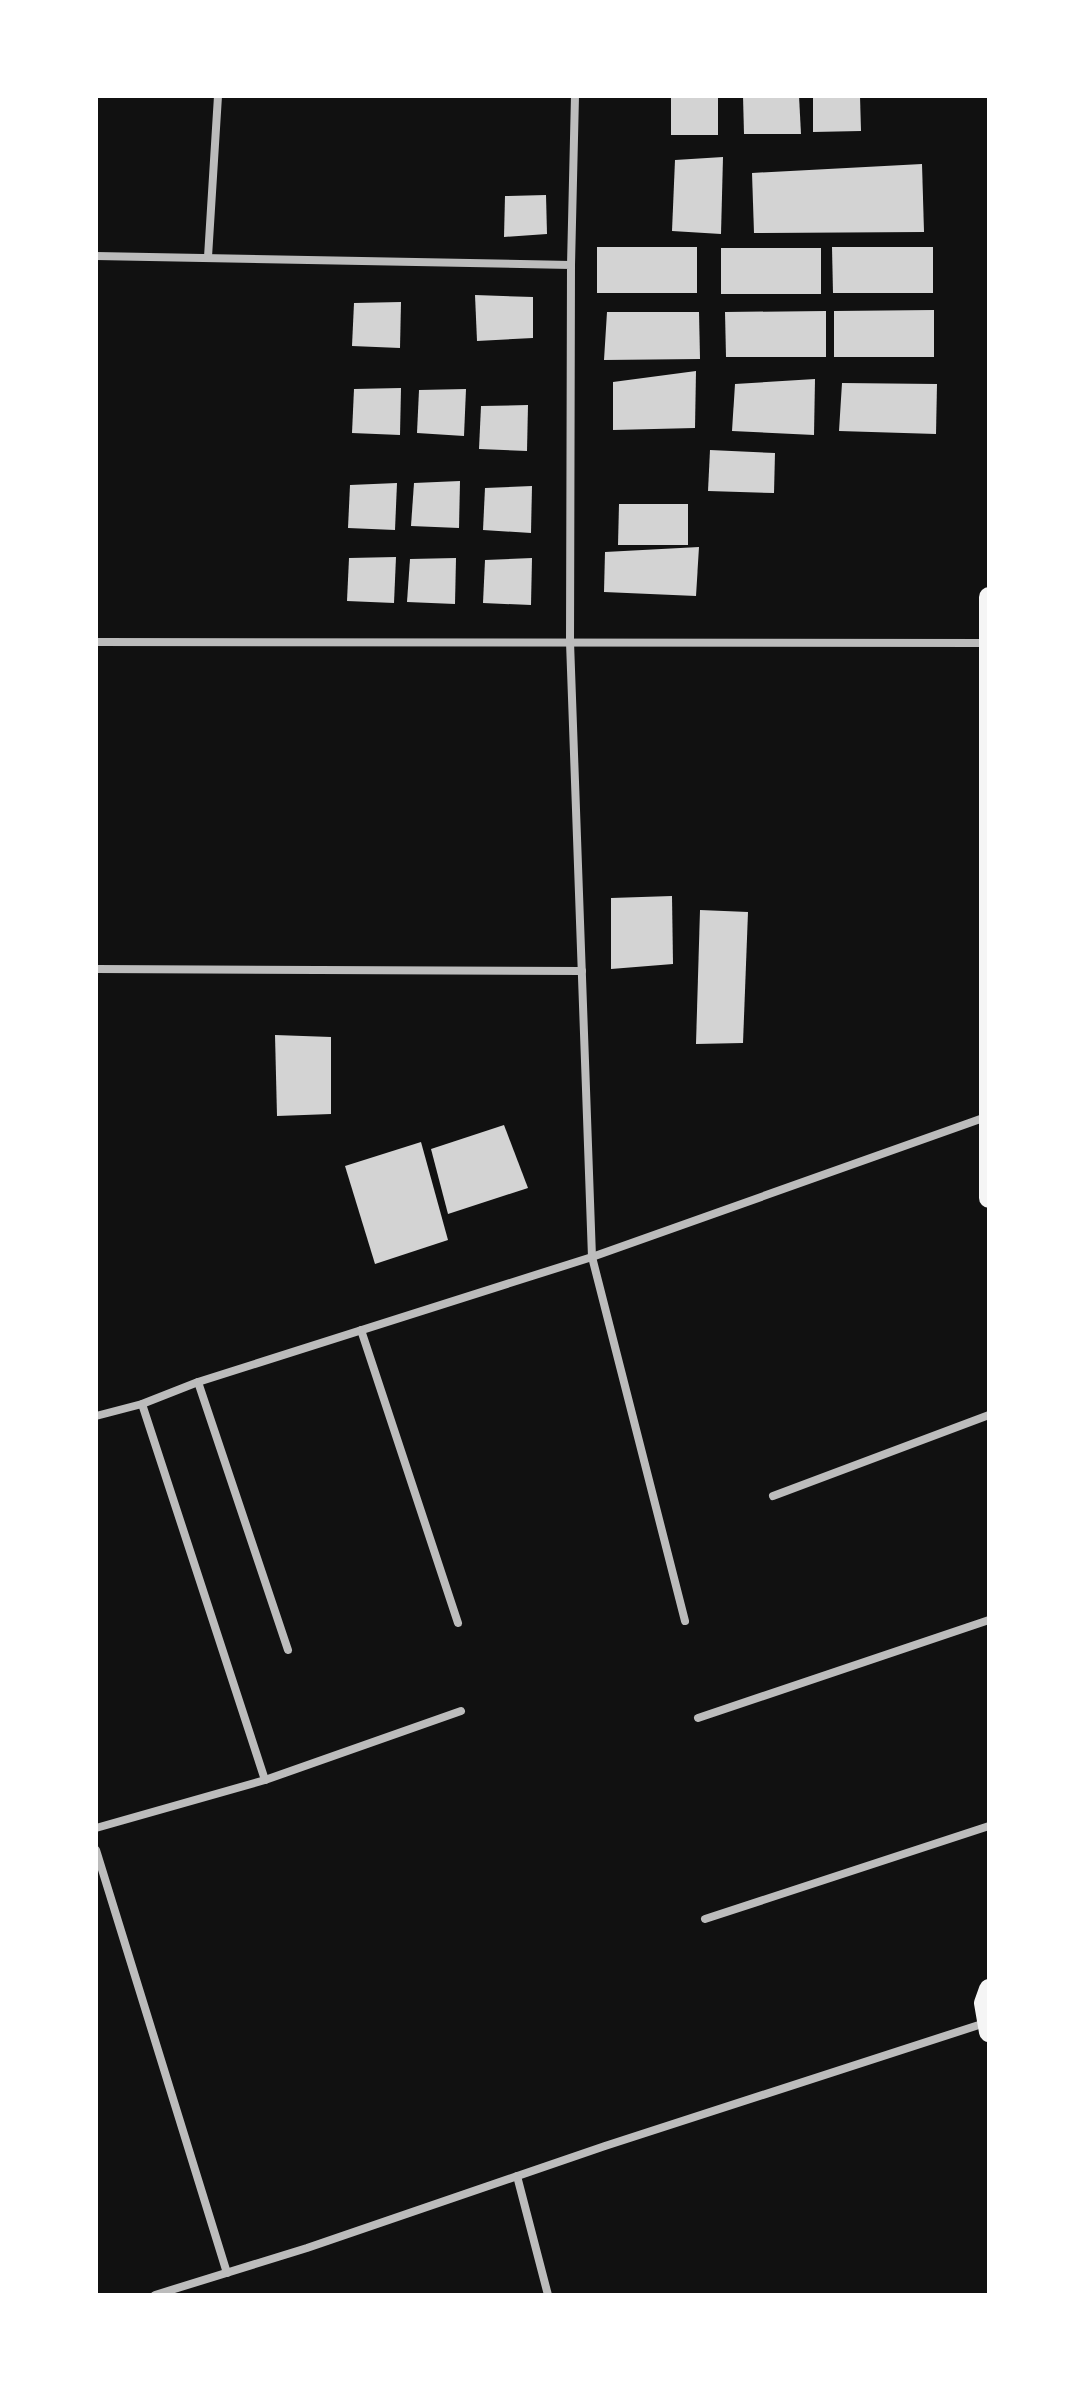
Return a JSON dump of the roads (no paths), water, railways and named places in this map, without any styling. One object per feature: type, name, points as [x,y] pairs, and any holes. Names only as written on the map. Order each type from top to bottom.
[{"type":"main road","points":[[989,597],[989,1198]]},
{"type":"main road","points":[[987,2027],[984,2003],[989,1989]]},
{"type":"street","points":[[208,257],[218,96]]},
{"type":"street","points":[[575,96],[571,265],[570,642],[592,1257],[685,1621]]},
{"type":"street","points":[[96,256],[571,265]]},
{"type":"street","points":[[96,642],[989,643]]},
{"type":"street","points":[[96,969],[582,971]]},
{"type":"street","points":[[96,1416],[142,1404],[198,1382],[592,1257],[989,1116]]},
{"type":"street","points":[[361,1330],[458,1623]]},
{"type":"street","points":[[198,1382],[288,1650]]},
{"type":"street","points":[[142,1404],[265,1780]]},
{"type":"street","points":[[773,1496],[989,1415]]},
{"type":"street","points":[[698,1718],[989,1620]]},
{"type":"street","points":[[96,1828],[265,1780],[461,1711]]},
{"type":"street","points":[[705,1919],[989,1826]]},
{"type":"street","points":[[96,1850],[227,2273]]},
{"type":"street","points":[[155,2295],[987,2027]]},
{"type":"street","points":[[517,2176],[548,2295]]}]
